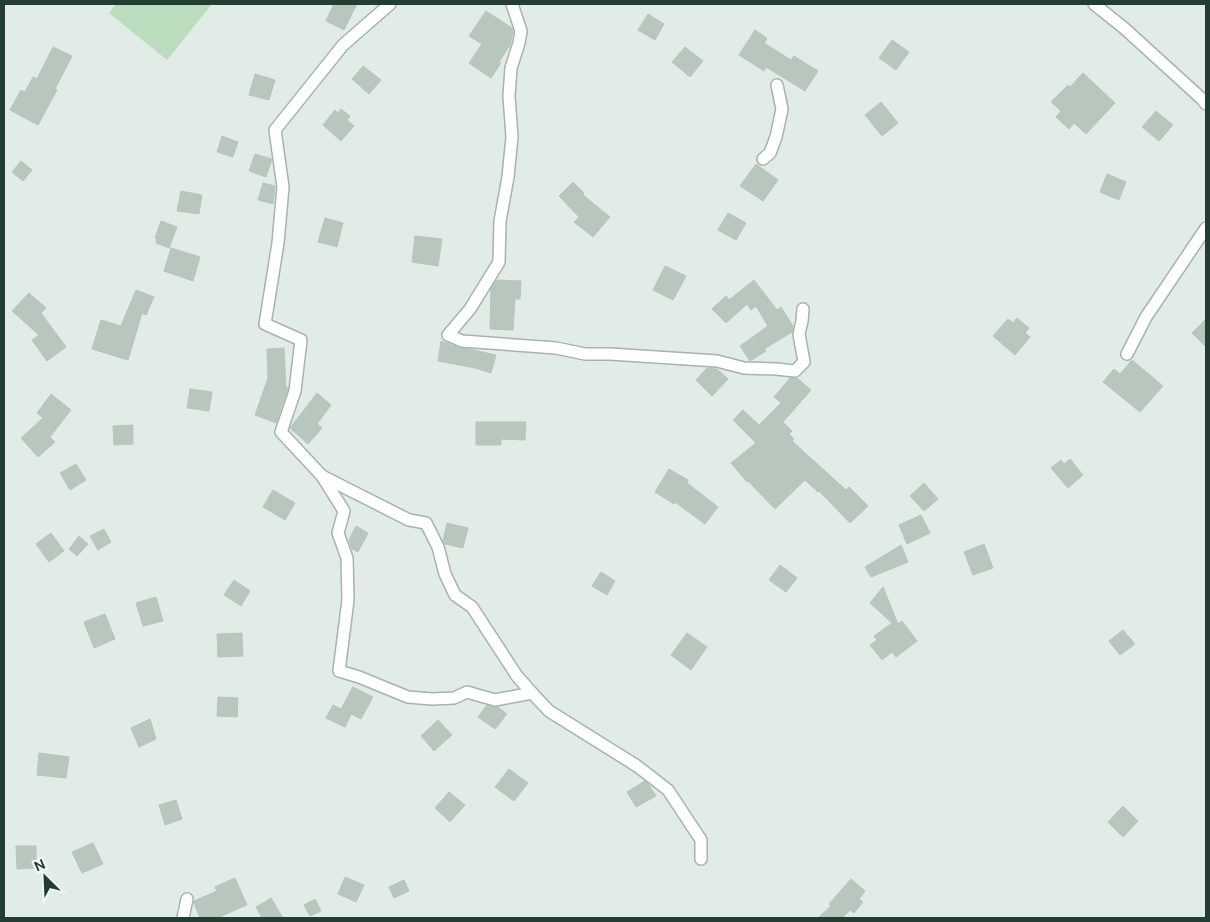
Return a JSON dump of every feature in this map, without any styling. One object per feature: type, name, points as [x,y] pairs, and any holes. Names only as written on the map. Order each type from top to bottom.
[{"type":"street","points":[[390,4],[343,45],[275,130],[284,187],[278,243],[265,324],[301,340],[295,391],[281,432],[322,476],[344,511],[338,534],[347,558],[348,600],[340,671],[408,697],[454,698],[468,692],[494,700],[532,693]]},
{"type":"street","points":[[512,4],[521,31],[511,68],[509,96],[512,137],[508,177],[500,221],[499,262],[470,309],[448,335],[462,341],[556,348],[585,354],[717,361],[744,368],[776,368],[795,371],[804,362],[799,334],[803,309]]},
{"type":"street","points":[[1094,4],[1124,28],[1206,104]]},
{"type":"street","points":[[763,159],[770,153],[782,110],[777,85]]},
{"type":"street","points":[[1127,354],[1146,317],[1206,228]]},
{"type":"street","points":[[322,476],[409,520],[426,523],[438,547],[445,574],[455,595],[472,608],[517,676],[550,710],[637,766],[668,790],[701,840],[701,859]]},
{"type":"street","points":[[182,918],[187,899]]},
{"type":"green space","points":[[116,4],[212,4],[167,60],[109,13]]},
{"type":"building","points":[[334,4],[357,4],[344,30],[326,21]]},
{"type":"building","points":[[486,11],[512,28],[513,32],[510,45],[491,78],[469,63],[482,44],[469,36]]},
{"type":"building","points":[[648,14],[664,24],[655,40],[638,30]]},
{"type":"building","points":[[755,30],[767,38],[764,43],[791,60],[794,56],[818,71],[805,91],[766,67],[764,71],[739,55]]},
{"type":"building","points":[[892,40],[909,52],[896,70],[879,58]]},
{"type":"building","points":[[53,47],[72,56],[55,89],[57,90],[38,125],[10,110],[21,90],[25,92],[33,77],[37,79]]},
{"type":"building","points":[[685,47],[703,61],[690,77],[672,62]]},
{"type":"building","points":[[363,66],[381,80],[369,94],[352,79]]},
{"type":"building","points":[[1083,73],[1115,103],[1086,134],[1074,123],[1069,129],[1056,117],[1061,111],[1051,102],[1068,85],[1070,87]]},
{"type":"building","points":[[255,74],[275,80],[269,100],[249,95]]},
{"type":"building","points":[[881,102],[898,123],[882,136],[865,115]]},
{"type":"building","points":[[341,109],[350,116],[347,120],[354,126],[341,141],[323,125],[335,110],[338,113]]},
{"type":"building","points":[[1156,111],[1173,125],[1159,141],[1142,127]]},
{"type":"building","points":[[222,136],[238,142],[233,157],[217,152]]},
{"type":"building","points":[[255,154],[272,159],[266,177],[249,171]]},
{"type":"building","points":[[21,161],[32,170],[23,181],[12,172]]},
{"type":"building","points":[[756,164],[778,180],[763,201],[740,186]]},
{"type":"building","points":[[1107,174],[1126,182],[1119,200],[1100,192]]},
{"type":"building","points":[[573,182],[584,193],[582,194],[610,217],[593,237],[574,222],[579,217],[559,196]]},
{"type":"building","points":[[263,183],[275,186],[273,204],[258,200]]},
{"type":"building","points":[[181,191],[202,195],[199,214],[177,211]]},
{"type":"building","points":[[728,213],[746,223],[736,240],[718,230]]},
{"type":"building","points":[[325,218],[343,223],[337,247],[318,242]]},
{"type":"building","points":[[161,221],[177,227],[169,248],[156,243],[157,239],[155,238]]},
{"type":"building","points":[[415,236],[442,239],[438,266],[412,262]]},
{"type":"building","points":[[171,248],[200,257],[193,281],[164,271]]},
{"type":"building","points":[[665,266],[686,276],[673,300],[653,290]]},
{"type":"building","points":[[497,280],[521,281],[520,299],[515,299],[513,330],[490,329],[491,289]]},
{"type":"building","points":[[754,280],[777,310],[781,307],[793,326],[792,332],[764,349],[766,351],[750,361],[740,346],[768,326],[756,306],[751,310],[747,304],[726,323],[712,309],[726,296],[729,300]]},
{"type":"building","points":[[136,290],[154,297],[146,315],[142,313],[128,360],[92,349],[101,320],[121,326]]},
{"type":"building","points":[[29,293],[46,308],[41,313],[66,347],[47,361],[32,340],[39,335],[12,311]]},
{"type":"building","points":[[1017,318],[1029,328],[1025,333],[1030,337],[1015,355],[993,336],[1008,319],[1013,323]]},
{"type":"building","points":[[1206,319],[1206,347],[1192,333]]},
{"type":"building","points":[[441,341],[459,348],[496,355],[491,373],[438,361]]},
{"type":"building","points":[[284,348],[286,388],[288,388],[276,423],[255,415],[268,378],[267,349]]},
{"type":"building","points":[[1132,360],[1163,386],[1140,412],[1103,382],[1114,369],[1120,374]]},
{"type":"building","points":[[707,368],[717,369],[728,379],[712,396],[696,380]]},
{"type":"building","points":[[790,378],[797,378],[811,390],[783,422],[792,431],[789,434],[794,439],[792,441],[846,490],[849,487],[868,506],[850,523],[819,491],[805,480],[775,509],[747,482],[731,463],[756,443],[733,420],[743,410],[759,425],[781,403],[774,397]]},
{"type":"building","points":[[190,389],[212,392],[209,411],[187,408]]},
{"type":"building","points":[[317,393],[331,405],[317,424],[322,428],[308,444],[290,428]]},
{"type":"building","points":[[51,394],[71,410],[50,437],[55,442],[38,457],[21,438],[43,418],[37,413]]},
{"type":"building","points":[[476,422],[526,422],[525,440],[501,439],[501,445],[476,445]]},
{"type":"building","points":[[133,425],[133,444],[114,445],[113,426]]},
{"type":"building","points":[[1070,459],[1083,475],[1068,488],[1051,468],[1061,460],[1064,464]]},
{"type":"building","points":[[76,464],[86,480],[70,490],[60,473]]},
{"type":"building","points":[[669,469],[688,480],[687,483],[718,507],[705,524],[675,502],[674,504],[655,492]]},
{"type":"building","points":[[924,483],[938,499],[924,511],[910,496]]},
{"type":"building","points":[[273,490],[295,503],[285,520],[263,507]]},
{"type":"building","points":[[921,515],[930,533],[907,544],[899,525]]},
{"type":"building","points":[[447,523],[468,528],[463,548],[445,544],[443,541]]},
{"type":"building","points":[[356,526],[368,533],[358,552],[352,549],[349,540]]},
{"type":"building","points":[[104,529],[111,542],[98,550],[90,536]]},
{"type":"building","points":[[51,533],[64,551],[49,562],[36,544]]},
{"type":"building","points":[[79,536],[88,544],[77,556],[69,549]]},
{"type":"building","points":[[984,544],[993,568],[973,575],[964,552]]},
{"type":"building","points":[[901,545],[908,562],[871,577],[865,567]]},
{"type":"building","points":[[780,565],[797,578],[786,592],[769,580]]},
{"type":"building","points":[[601,572],[615,581],[607,595],[592,586]]},
{"type":"building","points":[[234,580],[250,591],[241,606],[224,595]]},
{"type":"building","points":[[883,587],[898,624],[902,621],[917,641],[896,657],[892,652],[882,660],[870,645],[877,640],[874,636],[892,623],[870,603]]},
{"type":"building","points":[[156,597],[163,621],[143,626],[136,603]]},
{"type":"building","points":[[105,614],[115,639],[94,648],[84,622]]},
{"type":"building","points":[[1123,630],[1135,644],[1120,655],[1109,641]]},
{"type":"building","points":[[242,633],[243,656],[218,657],[217,634]]},
{"type":"building","points":[[687,633],[707,647],[691,670],[671,655]]},
{"type":"building","points":[[353,687],[373,697],[361,719],[351,714],[345,727],[326,718],[333,705],[341,709]]},
{"type":"building","points":[[218,697],[238,698],[237,717],[217,716]]},
{"type":"building","points":[[487,705],[498,707],[507,714],[495,729],[478,717]]},
{"type":"building","points":[[150,719],[156,739],[139,747],[131,728]]},
{"type":"building","points":[[438,720],[452,735],[434,751],[421,736]]},
{"type":"building","points":[[39,753],[69,757],[66,778],[37,775]]},
{"type":"building","points":[[509,769],[528,783],[514,801],[495,787]]},
{"type":"building","points":[[645,781],[656,796],[636,807],[627,792]]},
{"type":"building","points":[[449,792],[465,805],[450,822],[435,808]]},
{"type":"building","points":[[176,800],[182,819],[165,825],[159,805]]},
{"type":"building","points":[[1123,806],[1138,821],[1123,837],[1108,822]]},
{"type":"building","points":[[93,843],[103,864],[82,873],[72,852]]},
{"type":"building","points":[[16,846],[36,846],[36,868],[17,869]]},
{"type":"building","points":[[345,877],[364,885],[356,902],[338,894]]},
{"type":"building","points":[[235,878],[247,905],[217,918],[200,918],[194,901],[217,891],[215,887]]},
{"type":"building","points":[[851,879],[865,891],[859,899],[863,902],[854,913],[850,910],[842,918],[818,918],[831,906],[829,904]]},
{"type":"building","points":[[404,880],[409,891],[394,898],[389,887]]},
{"type":"building","points":[[271,898],[283,918],[262,918],[256,907]]},
{"type":"building","points":[[315,899],[321,911],[310,916],[304,905]]}]
